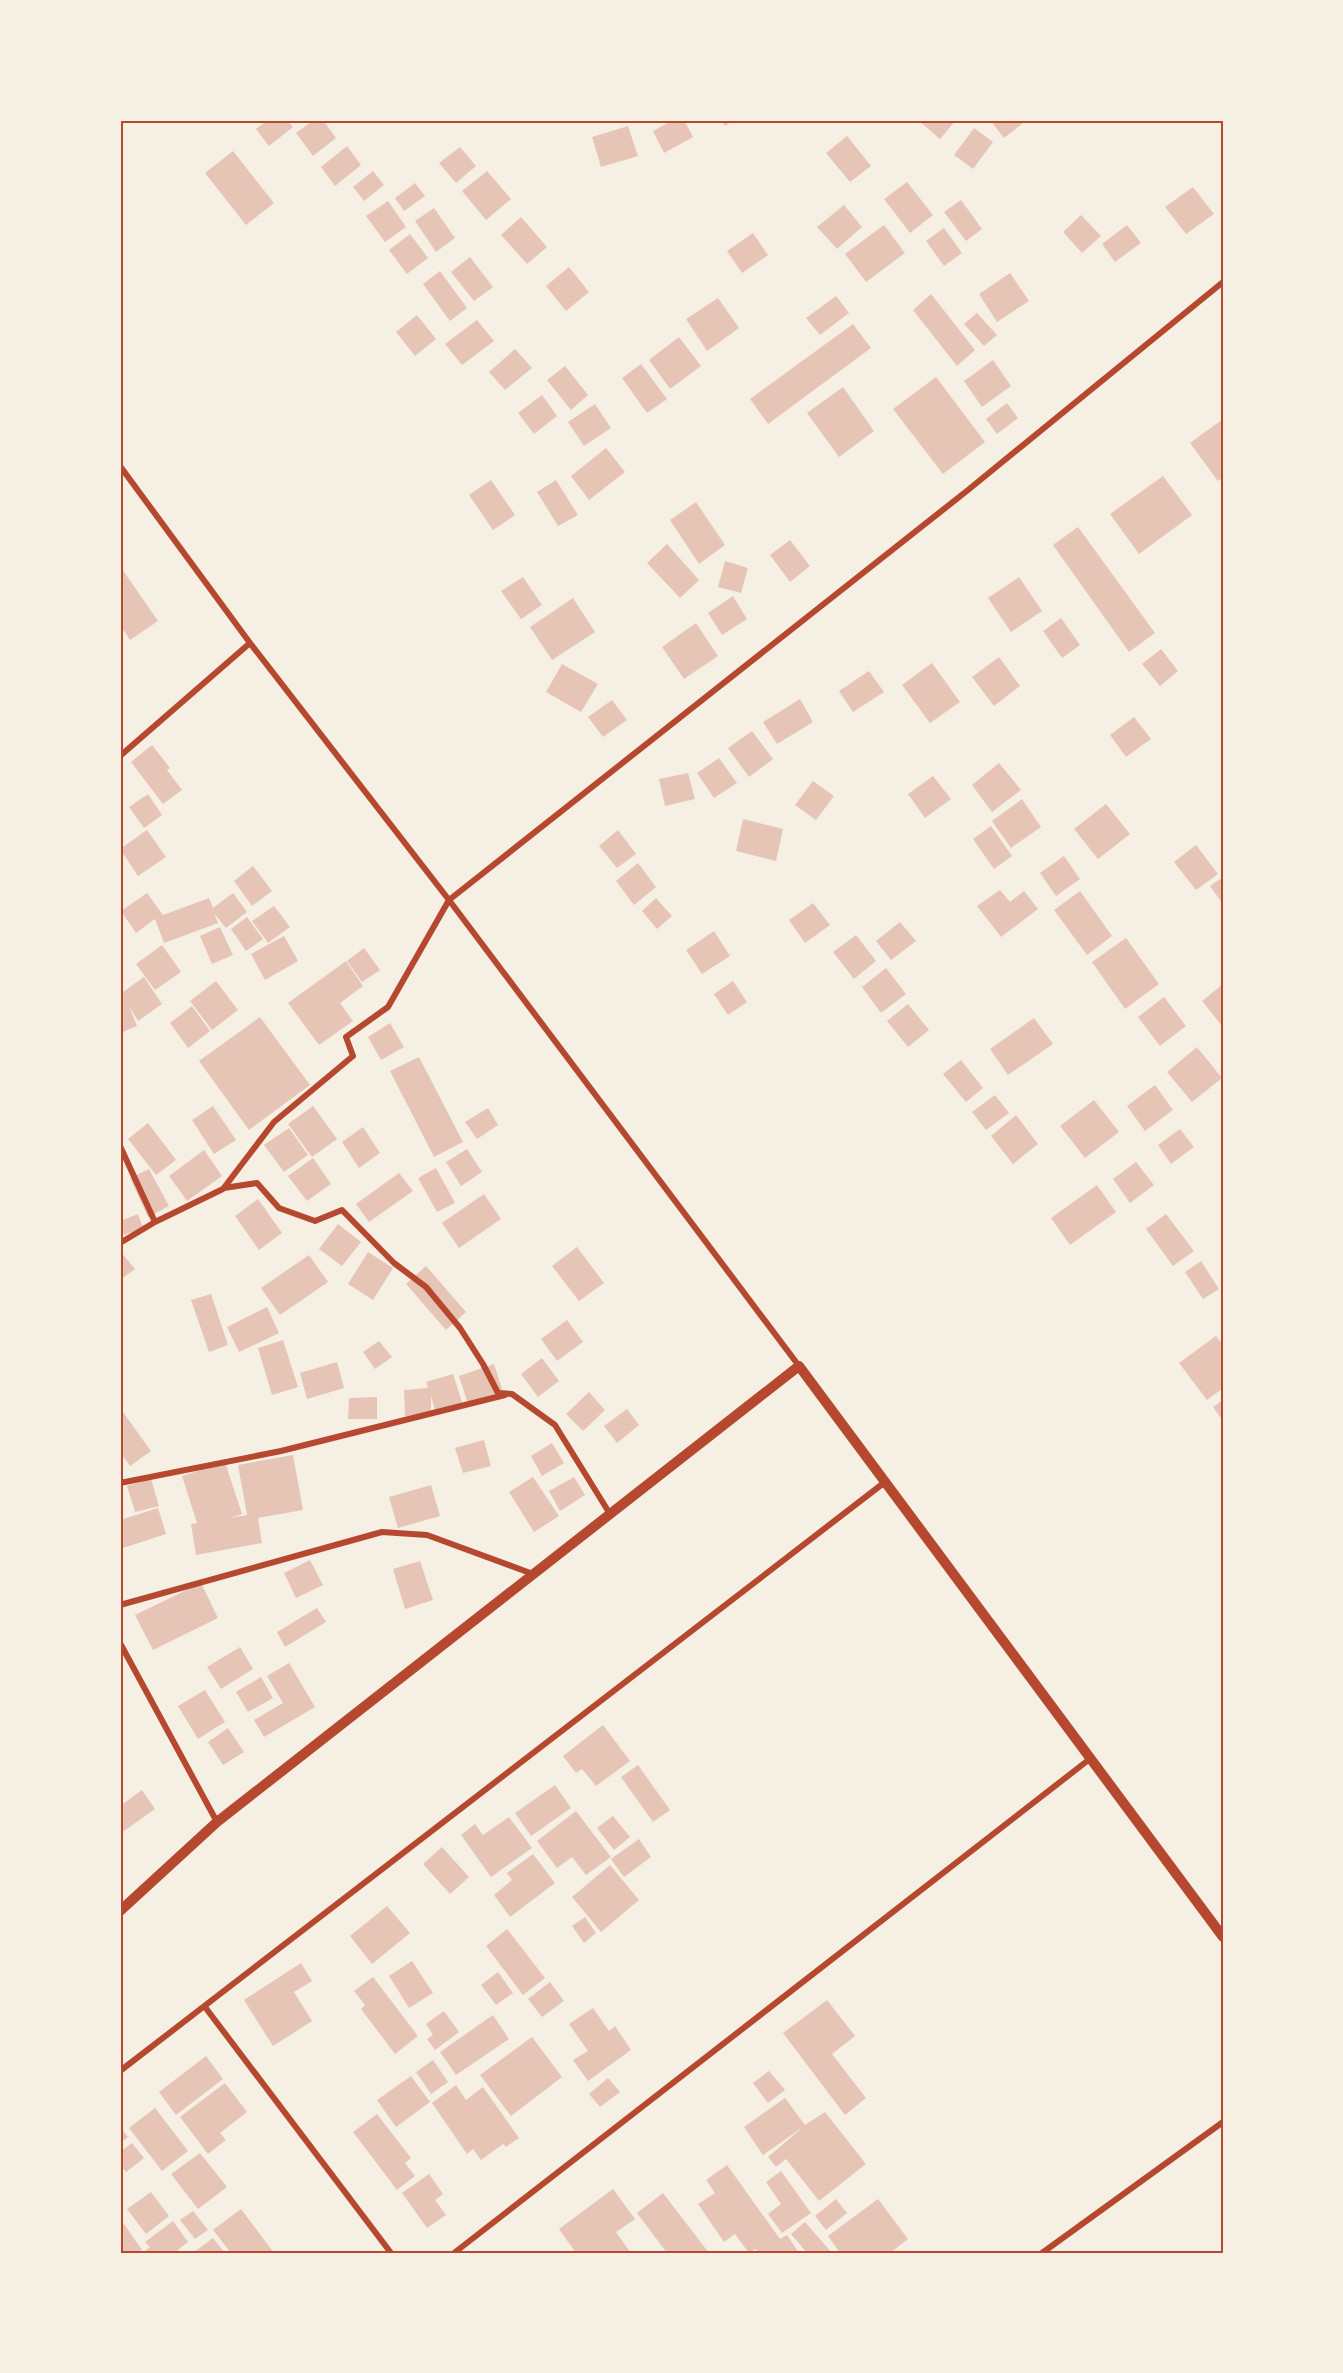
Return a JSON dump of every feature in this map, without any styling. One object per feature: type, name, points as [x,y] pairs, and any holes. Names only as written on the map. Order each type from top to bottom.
[{"type":"street","points":[[223,1189],[274,1122],[353,1056],[346,1037],[388,1007],[449,900],[959,497],[1223,282]]},
{"type":"street","points":[[120,466],[250,643],[449,900],[800,1365],[1223,1936]]},
{"type":"street","points":[[120,756],[250,643]]},
{"type":"street","points":[[120,1146],[155,1222]]},
{"type":"street","points":[[120,1243],[155,1222],[223,1189],[257,1183],[279,1208],[315,1221],[342,1210],[394,1263],[426,1287],[460,1328],[498,1393],[512,1394],[555,1425],[610,1514]]},
{"type":"street","points":[[120,1911],[217,1822],[800,1365]]},
{"type":"street","points":[[120,1483],[281,1451],[512,1394]]},
{"type":"street","points":[[120,2071],[885,1482]]},
{"type":"street","points":[[120,1605],[382,1532],[427,1535],[533,1574]]},
{"type":"street","points":[[120,1643],[217,1822]]},
{"type":"street","points":[[454,2253],[1091,1758]]},
{"type":"street","points":[[205,2007],[391,2253]]},
{"type":"street","points":[[1044,2252],[1223,2122]]},
{"type":"building","points":[[268,120],[287,120],[293,127],[269,146],[256,129]]},
{"type":"building","points":[[314,120],[323,120],[336,138],[313,156],[296,133]]},
{"type":"building","points":[[673,120],[684,120],[693,137],[664,153],[653,131]]},
{"type":"building","points":[[721,120],[734,120],[725,126]]},
{"type":"building","points":[[918,120],[956,120],[940,139]]},
{"type":"building","points":[[990,120],[1027,120],[1004,138]]},
{"type":"building","points":[[628,126],[638,156],[601,167],[592,137]]},
{"type":"building","points":[[974,128],[993,142],[973,169],[954,155]]},
{"type":"building","points":[[847,136],[871,166],[850,182],[826,153]]},
{"type":"building","points":[[347,146],[361,165],[335,186],[321,167]]},
{"type":"building","points":[[460,147],[476,166],[456,183],[439,163]]},
{"type":"building","points":[[233,151],[274,203],[246,225],[205,173]]},
{"type":"building","points":[[373,171],[384,185],[364,201],[353,187]]},
{"type":"building","points":[[487,171],[511,199],[486,220],[462,191]]},
{"type":"building","points":[[907,182],[933,215],[910,233],[884,199]]},
{"type":"building","points":[[415,183],[425,196],[404,211],[395,198]]},
{"type":"building","points":[[1193,187],[1214,214],[1186,234],[1165,207]]},
{"type":"building","points":[[961,200],[982,229],[966,241],[944,212]]},
{"type":"building","points":[[388,201],[406,227],[385,242],[366,216]]},
{"type":"building","points":[[844,205],[862,227],[837,249],[817,227]]},
{"type":"building","points":[[434,208],[455,238],[436,252],[415,221]]},
{"type":"building","points":[[1081,215],[1101,236],[1082,253],[1063,232]]},
{"type":"building","points":[[521,217],[547,247],[527,264],[501,235]]},
{"type":"building","points":[[884,225],[905,253],[866,282],[845,254]]},
{"type":"building","points":[[1127,225],[1141,243],[1115,262],[1102,244]]},
{"type":"building","points":[[944,228],[962,253],[944,266],[926,241]]},
{"type":"building","points":[[753,233],[768,255],[742,273],[727,251]]},
{"type":"building","points":[[410,234],[428,258],[407,274],[389,250]]},
{"type":"building","points":[[470,257],[493,287],[474,301],[451,272]]},
{"type":"building","points":[[569,267],[589,292],[566,311],[546,286]]},
{"type":"building","points":[[440,271],[467,308],[450,321],[423,284]]},
{"type":"building","points":[[1010,273],[1029,301],[997,322],[979,294]]},
{"type":"building","points":[[931,294],[975,350],[957,366],[913,310]]},
{"type":"building","points":[[836,296],[849,313],[820,335],[806,318]]},
{"type":"building","points":[[718,298],[739,328],[707,351],[686,319]]},
{"type":"building","points":[[977,313],[997,335],[984,346],[964,324]]},
{"type":"building","points":[[417,315],[436,339],[415,356],[396,332]]},
{"type":"building","points":[[477,320],[494,341],[462,365],[445,344]]},
{"type":"building","points":[[853,324],[871,348],[768,424],[750,399]]},
{"type":"building","points":[[679,337],[701,366],[670,389],[649,360]]},
{"type":"building","points":[[515,349],[532,368],[505,390],[489,372]]},
{"type":"building","points":[[993,360],[1011,386],[982,407],[964,381]]},
{"type":"building","points":[[641,364],[667,399],[647,413],[622,378]]},
{"type":"building","points":[[565,366],[588,395],[571,410],[547,380]]},
{"type":"building","points":[[936,377],[985,442],[943,474],[893,409]]},
{"type":"building","points":[[843,387],[874,431],[839,457],[807,413]]},
{"type":"building","points":[[542,395],[557,416],[534,434],[518,413]]},
{"type":"building","points":[[1007,403],[1018,418],[997,434],[986,419]]},
{"type":"building","points":[[595,404],[611,428],[584,446],[568,422]]},
{"type":"building","points":[[1223,419],[1223,478],[1218,481],[1190,443]]},
{"type":"building","points":[[606,448],[625,472],[589,500],[571,476]]},
{"type":"building","points":[[1163,476],[1192,515],[1139,554],[1110,514]]},
{"type":"building","points":[[491,480],[515,515],[493,530],[469,495]]},
{"type":"building","points":[[556,480],[578,515],[558,526],[537,492]]},
{"type":"building","points":[[696,502],[725,545],[699,564],[670,520]]},
{"type":"building","points":[[1078,527],[1155,633],[1129,652],[1053,545]]},
{"type":"building","points":[[790,540],[810,566],[790,582],[770,555]]},
{"type":"building","points":[[667,544],[699,580],[680,598],[647,563]]},
{"type":"building","points":[[725,561],[748,568],[741,593],[718,587]]},
{"type":"building","points":[[120,566],[158,621],[130,640],[120,625]]},
{"type":"building","points":[[523,577],[542,605],[521,619],[501,591]]},
{"type":"building","points":[[1019,577],[1042,611],[1011,632],[988,598]]},
{"type":"building","points":[[733,596],[747,619],[722,635],[708,613]]},
{"type":"building","points":[[573,598],[595,632],[552,660],[530,627]]},
{"type":"building","points":[[1061,618],[1080,645],[1062,658],[1043,631]]},
{"type":"building","points":[[696,623],[718,656],[684,679],[662,647]]},
{"type":"building","points":[[1161,649],[1178,671],[1160,686],[1142,664]]},
{"type":"building","points":[[999,657],[1020,686],[994,706],[972,677]]},
{"type":"building","points":[[932,663],[960,702],[930,723],[902,685]]},
{"type":"building","points":[[562,664],[598,684],[581,712],[546,692]]},
{"type":"building","points":[[869,671],[884,692],[853,712],[839,691]]},
{"type":"building","points":[[800,699],[813,722],[777,744],[763,722]]},
{"type":"building","points":[[612,700],[627,720],[603,737],[588,717]]},
{"type":"building","points":[[1134,717],[1151,739],[1126,757],[1110,735]]},
{"type":"building","points":[[752,731],[773,759],[749,777],[728,748]]},
{"type":"building","points":[[152,745],[170,768],[167,770],[182,790],[163,804],[131,762]]},
{"type":"building","points":[[719,758],[737,783],[714,798],[697,773]]},
{"type":"building","points":[[999,763],[1021,790],[992,812],[972,785]]},
{"type":"building","points":[[688,773],[695,799],[665,806],[659,779]]},
{"type":"building","points":[[933,776],[951,799],[925,818],[908,794]]},
{"type":"building","points":[[813,781],[834,796],[816,820],[795,805]]},
{"type":"building","points":[[148,794],[162,815],[144,828],[129,807]]},
{"type":"building","points":[[1022,799],[1041,827],[1011,848],[992,821]]},
{"type":"building","points":[[1106,804],[1130,834],[1098,859],[1074,829]]},
{"type":"building","points":[[743,819],[783,829],[776,861],[736,851]]},
{"type":"building","points":[[991,826],[1012,856],[994,869],[973,839]]},
{"type":"building","points":[[147,830],[166,857],[138,876],[120,849]]},
{"type":"building","points":[[618,830],[636,854],[617,868],[599,846]]},
{"type":"building","points":[[1196,845],[1218,874],[1196,890],[1174,862]]},
{"type":"building","points":[[1064,856],[1080,879],[1056,896],[1040,873]]},
{"type":"building","points":[[638,863],[656,887],[634,905],[616,881]]},
{"type":"building","points":[[253,866],[272,891],[252,906],[234,881]]},
{"type":"building","points":[[1223,877],[1223,904],[1210,886]]},
{"type":"building","points":[[1000,890],[1010,902],[1024,891],[1038,909],[1001,937],[977,906]]},
{"type":"building","points":[[1080,891],[1112,936],[1087,955],[1054,910]]},
{"type":"building","points":[[147,893],[163,915],[209,898],[213,908],[233,893],[247,912],[226,928],[214,913],[218,923],[164,943],[155,919],[136,933],[121,911]]},
{"type":"building","points":[[656,898],[672,916],[657,929],[642,911]]},
{"type":"building","points":[[813,903],[830,925],[805,943],[789,920]]},
{"type":"building","points":[[274,906],[290,927],[268,943],[252,921]]},
{"type":"building","points":[[247,917],[263,939],[246,951],[231,929]]},
{"type":"building","points":[[900,922],[916,941],[891,960],[876,941]]},
{"type":"building","points":[[220,927],[233,955],[212,964],[200,936]]},
{"type":"building","points":[[714,931],[730,956],[702,974],[686,950]]},
{"type":"building","points":[[856,935],[876,961],[854,979],[833,952]]},
{"type":"building","points":[[284,936],[298,961],[265,980],[251,954]]},
{"type":"building","points":[[1126,938],[1159,984],[1125,1009],[1092,962]]},
{"type":"building","points":[[162,945],[181,972],[155,990],[136,964]]},
{"type":"building","points":[[364,948],[380,970],[362,982],[347,961]]},
{"type":"building","points":[[346,961],[363,986],[340,1003],[353,1021],[319,1045],[288,1003]]},
{"type":"building","points":[[886,968],[906,994],[881,1013],[862,987]]},
{"type":"building","points":[[144,977],[162,1004],[138,1021],[129,1006],[137,1026],[120,1033],[120,997],[122,997],[120,994]]},
{"type":"building","points":[[216,981],[238,1010],[212,1030],[190,1001]]},
{"type":"building","points":[[733,981],[747,1002],[728,1015],[714,994]]},
{"type":"building","points":[[1223,984],[1223,1027],[1202,1001]]},
{"type":"building","points":[[1164,997],[1186,1026],[1160,1046],[1138,1017]]},
{"type":"building","points":[[908,1004],[929,1030],[908,1047],[887,1021]]},
{"type":"building","points":[[192,1006],[210,1031],[188,1048],[170,1023]]},
{"type":"building","points":[[260,1017],[310,1085],[249,1130],[199,1061]]},
{"type":"building","points":[[1034,1018],[1053,1044],[1008,1075],[990,1049]]},
{"type":"building","points":[[390,1023],[404,1047],[381,1060],[368,1037]]},
{"type":"building","points":[[1197,1047],[1222,1078],[1192,1102],[1167,1072]]},
{"type":"building","points":[[419,1057],[463,1142],[434,1157],[390,1071]]},
{"type":"building","points":[[961,1060],[983,1088],[966,1102],[943,1074]]},
{"type":"building","points":[[1155,1085],[1173,1110],[1145,1131],[1127,1106]]},
{"type":"building","points":[[995,1095],[1009,1113],[986,1130],[972,1112]]},
{"type":"building","points":[[1094,1100],[1119,1132],[1085,1158],[1060,1126]]},
{"type":"building","points":[[213,1106],[236,1140],[214,1154],[192,1120]]},
{"type":"building","points":[[313,1106],[337,1139],[312,1157],[288,1124]]},
{"type":"building","points":[[488,1108],[498,1125],[477,1139],[465,1122]]},
{"type":"building","points":[[1016,1115],[1038,1144],[1013,1164],[991,1136]]},
{"type":"building","points":[[148,1123],[176,1160],[156,1175],[128,1139]]},
{"type":"building","points":[[363,1127],[380,1153],[359,1168],[342,1142]]},
{"type":"building","points":[[289,1128],[308,1155],[284,1172],[264,1145]]},
{"type":"building","points":[[1180,1129],[1194,1147],[1171,1164],[1158,1145]]},
{"type":"building","points":[[467,1149],[482,1172],[461,1186],[446,1162]]},
{"type":"building","points":[[204,1150],[222,1176],[187,1201],[169,1176]]},
{"type":"building","points":[[313,1158],[331,1184],[307,1201],[288,1176]]},
{"type":"building","points":[[1136,1162],[1154,1185],[1130,1203],[1113,1179]]},
{"type":"building","points":[[436,1168],[455,1203],[437,1212],[418,1178]]},
{"type":"building","points":[[149,1169],[169,1206],[148,1217],[130,1178]]},
{"type":"building","points":[[399,1173],[413,1191],[369,1222],[356,1204]]},
{"type":"building","points":[[1097,1185],[1116,1212],[1070,1245],[1051,1218]]},
{"type":"building","points":[[484,1194],[501,1219],[459,1248],[442,1223]]},
{"type":"building","points":[[258,1199],[282,1233],[259,1250],[235,1216]]},
{"type":"building","points":[[138,1214],[143,1228],[124,1235],[120,1221]]},
{"type":"building","points":[[1166,1214],[1194,1251],[1173,1266],[1146,1229]]},
{"type":"building","points":[[338,1224],[361,1242],[342,1266],[319,1249]]},
{"type":"building","points":[[577,1247],[604,1283],[579,1301],[552,1266]]},
{"type":"building","points":[[120,1251],[135,1269],[120,1280]]},
{"type":"building","points":[[368,1252],[393,1268],[373,1300],[348,1284]]},
{"type":"building","points":[[309,1255],[328,1282],[280,1315],[261,1288]]},
{"type":"building","points":[[1201,1261],[1219,1289],[1203,1299],[1185,1272]]},
{"type":"building","points":[[426,1266],[466,1312],[446,1330],[406,1284]]},
{"type":"building","points":[[211,1294],[228,1345],[209,1352],[191,1300]]},
{"type":"building","points":[[267,1307],[279,1333],[239,1352],[227,1327]]},
{"type":"building","points":[[567,1320],[583,1342],[557,1361],[541,1339]]},
{"type":"building","points":[[1216,1336],[1223,1345],[1223,1388],[1207,1400],[1179,1363]]},
{"type":"building","points":[[283,1340],[298,1387],[272,1395],[258,1348]]},
{"type":"building","points":[[379,1341],[392,1357],[375,1369],[363,1352]]},
{"type":"building","points":[[542,1358],[559,1381],[538,1397],[521,1374]]},
{"type":"building","points":[[337,1362],[344,1388],[307,1399],[300,1373]]},
{"type":"building","points":[[494,1364],[503,1392],[468,1404],[459,1376]]},
{"type":"building","points":[[453,1374],[463,1405],[436,1413],[431,1396],[431,1415],[405,1416],[404,1390],[428,1388],[426,1382]]},
{"type":"building","points":[[589,1392],[605,1410],[583,1431],[566,1414]]},
{"type":"building","points":[[377,1397],[377,1419],[348,1419],[349,1398]]},
{"type":"building","points":[[1223,1400],[1223,1421],[1213,1407]]},
{"type":"building","points":[[120,1408],[151,1451],[130,1466],[120,1452]]},
{"type":"building","points":[[627,1409],[639,1425],[617,1443],[604,1426]]},
{"type":"building","points":[[484,1440],[491,1466],[463,1473],[455,1448]]},
{"type":"building","points":[[552,1443],[564,1463],[542,1476],[531,1456]]},
{"type":"building","points":[[293,1455],[303,1510],[258,1518],[262,1543],[196,1555],[191,1524],[197,1523],[182,1476],[225,1462],[242,1514],[230,1518],[247,1515],[238,1465]]},
{"type":"building","points":[[533,1477],[559,1516],[534,1532],[509,1492]]},
{"type":"building","points":[[574,1477],[585,1495],[560,1511],[549,1491]]},
{"type":"building","points":[[151,1479],[159,1506],[135,1512],[127,1486]]},
{"type":"building","points":[[431,1485],[440,1516],[398,1528],[389,1497]]},
{"type":"building","points":[[158,1508],[166,1534],[120,1549],[120,1520]]},
{"type":"building","points":[[310,1560],[323,1585],[296,1598],[284,1573]]},
{"type":"building","points":[[420,1561],[433,1600],[405,1609],[393,1569]]},
{"type":"building","points":[[201,1583],[218,1618],[153,1650],[135,1615]]},
{"type":"building","points":[[317,1608],[326,1622],[285,1647],[277,1632]]},
{"type":"building","points":[[240,1647],[253,1669],[221,1689],[207,1667]]},
{"type":"building","points":[[289,1663],[315,1707],[264,1737],[254,1720],[283,1703],[267,1676]]},
{"type":"building","points":[[261,1677],[273,1698],[248,1712],[236,1692]]},
{"type":"building","points":[[205,1690],[225,1722],[198,1739],[178,1706]]},
{"type":"building","points":[[603,1725],[630,1761],[596,1786],[582,1769],[576,1773],[563,1756]]},
{"type":"building","points":[[228,1728],[244,1752],[223,1765],[208,1742]]},
{"type":"building","points":[[638,1765],[670,1810],[653,1822],[621,1777]]},
{"type":"building","points":[[555,1785],[571,1808],[531,1836],[515,1813]]},
{"type":"building","points":[[142,1790],[155,1809],[124,1831],[120,1825],[120,1806]]},
{"type":"building","points":[[576,1811],[611,1857],[586,1875],[572,1857],[557,1868],[537,1841]]},
{"type":"building","points":[[613,1816],[630,1837],[614,1850],[597,1828]]},
{"type":"building","points":[[509,1817],[532,1848],[491,1877],[461,1835],[475,1824],[483,1835]]},
{"type":"building","points":[[639,1839],[651,1857],[624,1877],[611,1859]]},
{"type":"building","points":[[442,1847],[469,1877],[450,1894],[423,1864]]},
{"type":"building","points":[[533,1854],[555,1883],[510,1917],[494,1895],[512,1880],[507,1873]]},
{"type":"building","points":[[610,1865],[639,1900],[601,1932],[572,1897]]},
{"type":"building","points":[[387,1906],[410,1933],[372,1964],[350,1936]]},
{"type":"building","points":[[585,1917],[596,1933],[584,1943],[572,1926]]},
{"type":"building","points":[[507,1929],[545,1978],[523,1995],[486,1946]]},
{"type":"building","points":[[412,1961],[433,1993],[409,2008],[389,1976]]},
{"type":"building","points":[[301,1963],[312,1981],[294,1992],[312,2021],[273,2046],[244,2000]]},
{"type":"building","points":[[498,1972],[513,1993],[496,2005],[481,1985]]},
{"type":"building","points":[[373,1977],[418,2036],[395,2054],[361,2009],[365,2005],[354,1991]]},
{"type":"building","points":[[550,1982],[564,2001],[542,2017],[528,1999]]},
{"type":"building","points":[[827,2000],[855,2036],[832,2054],[866,2098],[845,2115],[783,2033]]},
{"type":"building","points":[[593,2008],[609,2031],[615,2026],[631,2050],[588,2081],[573,2060],[588,2051],[569,2024]]},
{"type":"building","points":[[444,2011],[459,2032],[435,2050],[427,2039],[433,2035],[426,2024]]},
{"type":"building","points":[[493,2015],[509,2039],[456,2075],[440,2052]]},
{"type":"building","points":[[532,2037],[562,2077],[511,2116],[480,2075]]},
{"type":"building","points":[[206,2056],[223,2079],[176,2115],[159,2092]]},
{"type":"building","points":[[433,2060],[448,2082],[431,2094],[416,2072]]},
{"type":"building","points":[[769,2071],[785,2090],[768,2103],[753,2083]]},
{"type":"building","points":[[411,2076],[430,2102],[396,2127],[377,2100]]},
{"type":"building","points":[[608,2078],[620,2092],[600,2107],[589,2094]]},
{"type":"building","points":[[225,2083],[247,2112],[220,2133],[226,2140],[208,2154],[180,2117]]},
{"type":"building","points":[[456,2085],[466,2100],[483,2087],[519,2138],[506,2147],[503,2144],[481,2160],[473,2149],[467,2154],[432,2103]]},
{"type":"building","points":[[785,2098],[805,2125],[825,2112],[866,2164],[819,2201],[786,2159],[776,2167],[768,2157],[803,2127],[763,2155],[744,2127]]},
{"type":"building","points":[[155,2108],[188,2151],[162,2171],[129,2128]]},
{"type":"building","points":[[377,2114],[411,2158],[405,2163],[415,2176],[397,2190],[353,2132]]},
{"type":"building","points":[[120,2126],[128,2137],[120,2143]]},
{"type":"building","points":[[132,2143],[144,2158],[126,2172],[120,2165],[120,2152]]},
{"type":"building","points":[[200,2153],[227,2187],[198,2209],[171,2174]]},
{"type":"building","points":[[727,2165],[780,2239],[787,2235],[799,2253],[759,2253],[756,2249],[749,2253],[735,2234],[724,2242],[698,2204],[715,2193],[706,2180]]},
{"type":"building","points":[[781,2171],[811,2213],[782,2233],[768,2214],[781,2204],[766,2182]]},
{"type":"building","points":[[429,2174],[443,2194],[435,2200],[446,2215],[427,2228],[402,2193]]},
{"type":"building","points":[[613,2189],[635,2219],[616,2232],[631,2253],[576,2253],[559,2229]]},
{"type":"building","points":[[151,2192],[169,2216],[146,2234],[127,2209]]},
{"type":"building","points":[[663,2193],[709,2253],[667,2253],[637,2213]]},
{"type":"building","points":[[836,2199],[847,2213],[826,2230],[815,2216]]},
{"type":"building","points":[[878,2199],[908,2239],[890,2253],[840,2253],[828,2236]]},
{"type":"building","points":[[241,2209],[274,2253],[231,2253],[213,2230]]},
{"type":"building","points":[[193,2211],[208,2230],[195,2239],[180,2220]]},
{"type":"building","points":[[173,2221],[188,2242],[174,2253],[142,2253],[150,2247],[145,2242]]},
{"type":"building","points":[[805,2222],[832,2253],[807,2253],[791,2234]]},
{"type":"building","points":[[124,2224],[142,2250],[138,2253],[120,2253],[120,2227]]},
{"type":"building","points":[[213,2238],[225,2253],[193,2253]]}]
